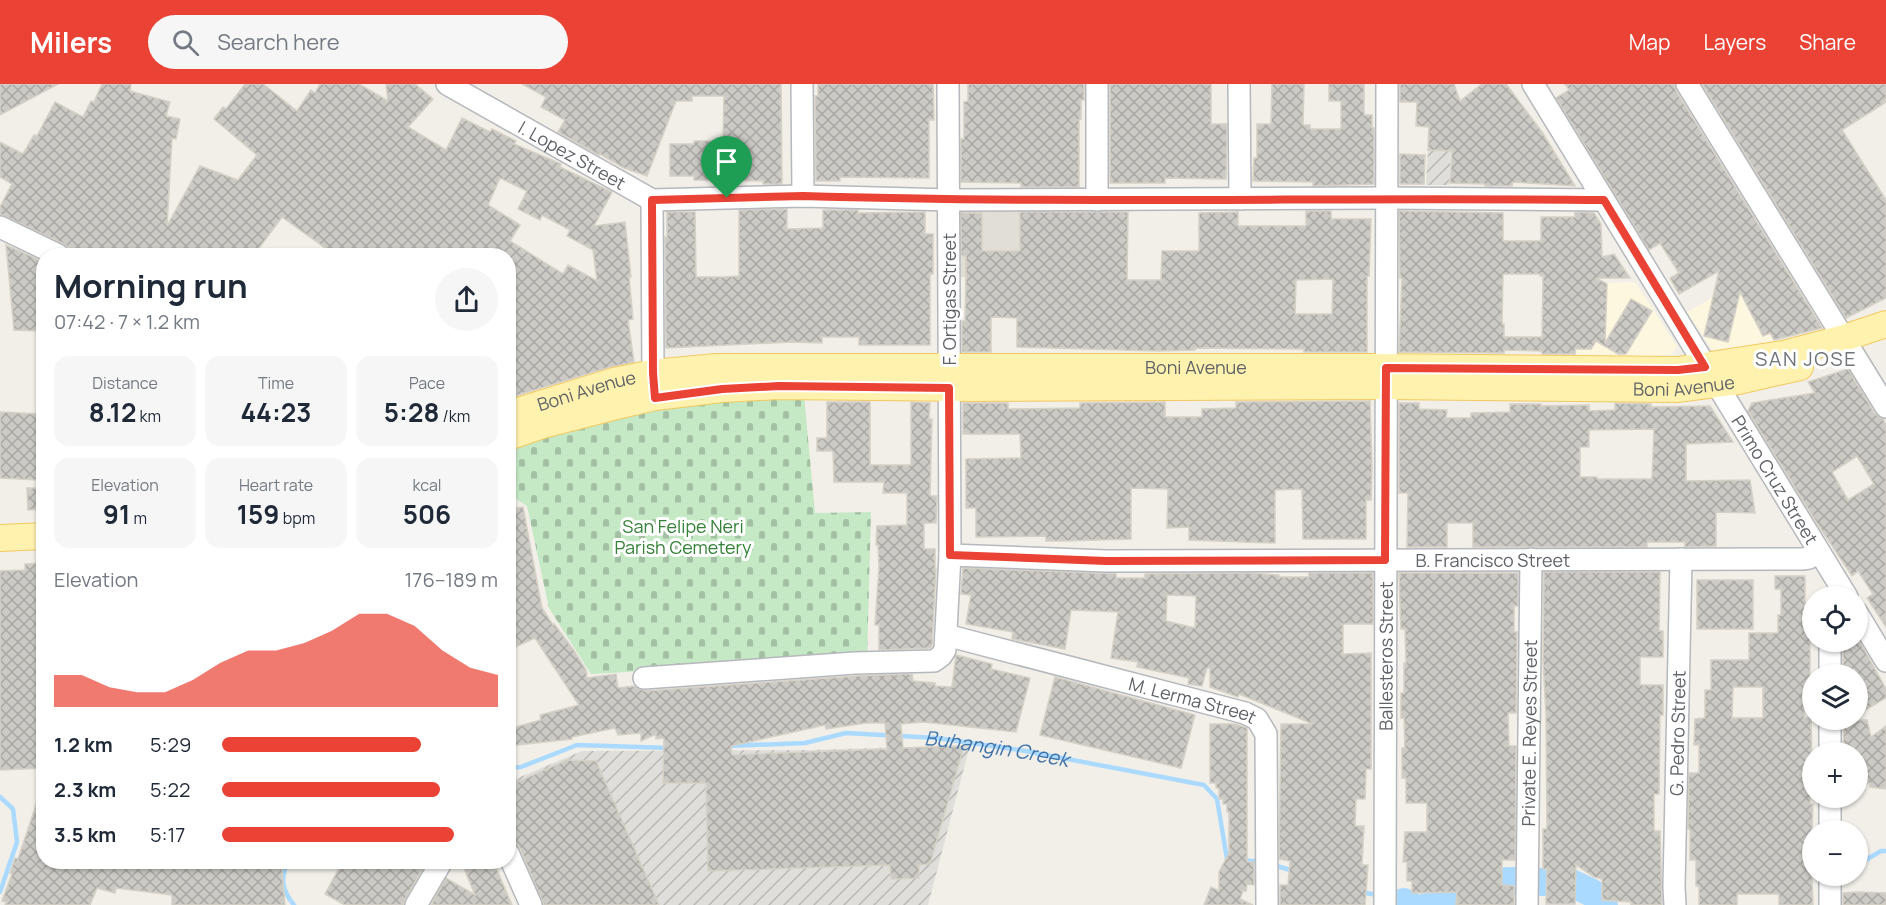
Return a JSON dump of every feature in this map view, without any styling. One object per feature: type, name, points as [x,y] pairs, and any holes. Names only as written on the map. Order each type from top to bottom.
[{"type":"main road","name":"Boni Avenue","points":[[1848,345],[1886,324]]},
{"type":"main road","name":"Boni Avenue","points":[[516,411],[583,389],[654,385],[722,389],[949,378],[1386,377],[1678,370],[1710,376],[1775,355],[1886,341]]},
{"type":"main road","name":"Boni Avenue","points":[[516,434],[654,385]]},
{"type":"main road","points":[[0,538],[36,536]]},
{"type":"street","name":"I. Lopez Street","points":[[447,84],[652,200]]},
{"type":"street","points":[[802,84],[803,196]]},
{"type":"street","name":"F. Ortigas Street","points":[[644,678],[855,663],[934,661],[945,650],[950,555],[948,84]]},
{"type":"street","points":[[1097,84],[1097,200]]},
{"type":"street","points":[[1239,84],[1239,199]]},
{"type":"street","name":"Ballesteros Street","points":[[1385,896],[1387,84]]},
{"type":"street","name":"Primo Cruz Street","points":[[1533,84],[1819,552],[1837,586]]},
{"type":"street","points":[[1687,84],[1886,407]]},
{"type":"street","points":[[654,385],[652,200],[803,196],[949,200],[1388,198],[1604,200]]},
{"type":"street","points":[[0,227],[44,248]]},
{"type":"street","name":"B. Francisco Street","points":[[950,555],[1106,561],[1802,559],[1819,552]]},
{"type":"street","name":"Private E. Reyes Street","points":[[1527,889],[1532,559]]},
{"type":"street","name":"G. Pedro Street","points":[[1676,905],[1674,887],[1681,559]]},
{"type":"street","points":[[1868,631],[1886,661]]},
{"type":"street","name":"M. Lerma Street","points":[[946,635],[1245,713],[1257,720],[1266,734],[1267,905]]},
{"type":"street","points":[[416,905],[437,869]]},
{"type":"street","points":[[515,869],[531,905]]},
{"type":"street","points":[[1830,886],[1830,904]]},
{"type":"shaded area","points":[[1429,129],[1452,129],[1449,185],[1426,185]]},
{"type":"shaded area","points":[[960,205],[1056,205],[1055,277],[959,277]]},
{"type":"shaded area","points":[[1744,280],[1770,320],[1774,346],[1715,354],[1687,312]]},
{"type":"shaded area","points":[[1635,282],[1677,346],[1672,355],[1576,360],[1579,284]]},
{"type":"shaded area","points":[[970,745],[928,905],[544,905],[516,842],[516,779],[582,751],[811,750]]},
{"type":"green space","name":"San Felipe Neri Parish Cemetery","points":[[804,395],[815,513],[871,512],[867,659],[591,674],[549,608],[527,506],[516,499],[516,446],[587,422],[661,404]]},
{"type":"building","points":[[0,84],[58,84],[0,115]]},
{"type":"building","points":[[102,84],[131,84],[130,91],[170,102],[166,116],[180,119],[176,139],[172,138],[167,226],[200,166],[238,180],[257,155],[214,119],[223,107],[226,109],[245,84],[263,84],[297,111],[311,90],[315,93],[320,84],[359,84],[388,101],[386,84],[415,84],[433,99],[408,127],[446,150],[462,118],[490,132],[492,129],[516,141],[514,144],[561,164],[560,167],[612,192],[594,226],[625,222],[633,319],[628,320],[634,362],[516,396],[516,248],[325,248],[282,217],[259,248],[69,248],[0,214],[0,207],[12,184],[0,177],[0,142],[23,154],[34,135],[37,136],[55,102],[83,117],[91,101],[94,102]],"holes":[[[500,178],[527,191],[518,209],[540,220],[542,215],[570,230],[567,236],[593,250],[597,281],[568,265],[563,274],[510,241],[520,225],[488,205]]]},
{"type":"building","points":[[522,84],[781,84],[782,184],[763,184],[763,181],[694,180],[694,176],[670,176],[670,144],[723,141],[724,96],[692,96],[692,101],[676,101],[647,176],[624,168],[558,132],[565,120],[541,107],[546,97]]},
{"type":"building","points":[[818,84],[933,84],[934,120],[929,120],[929,178],[840,177],[840,181],[816,181],[815,96],[818,96]]},
{"type":"building","points":[[968,84],[1084,84],[1084,100],[1081,100],[1081,119],[1079,119],[1079,187],[1021,187],[1021,183],[961,182],[961,139],[964,139],[964,102],[968,101]]},
{"type":"building","points":[[1110,84],[1211,84],[1211,124],[1227,124],[1226,179],[1165,178],[1165,183],[1110,183]]},
{"type":"building","points":[[1272,84],[1304,84],[1303,125],[1310,125],[1310,129],[1341,129],[1341,101],[1329,101],[1329,84],[1364,84],[1364,115],[1372,115],[1372,128],[1374,128],[1374,184],[1313,186],[1313,182],[1253,181],[1254,158],[1257,158],[1257,124],[1271,124]]},
{"type":"building","points":[[1400,84],[1454,84],[1460,101],[1482,84],[1506,84],[1542,132],[1575,186],[1513,182],[1512,186],[1450,183],[1452,151],[1428,150],[1429,127],[1416,126],[1417,102],[1400,102]]},
{"type":"building","points":[[1565,84],[1674,84],[1676,91],[1822,328],[1774,340],[1770,333],[1763,336],[1740,292],[1728,342],[1704,336],[1719,271],[1679,294],[1670,278],[1679,273],[1660,243],[1649,250],[1556,98],[1569,90]]},
{"type":"building","points":[[1702,84],[1886,84],[1886,102],[1842,130],[1886,200],[1886,298],[1846,318]]},
{"type":"building","points":[[1400,154],[1425,155],[1424,184],[1400,184]]},
{"type":"building","points":[[787,209],[787,229],[823,228],[823,210],[858,210],[858,213],[925,212],[925,234],[933,234],[933,274],[930,274],[930,345],[859,345],[859,337],[822,337],[822,343],[792,342],[666,348],[665,237],[667,237],[667,212],[695,212],[696,277],[723,277],[739,276],[739,210]]},
{"type":"building","points":[[1306,211],[1331,211],[1331,219],[1371,219],[1369,276],[1367,276],[1367,352],[1304,352],[1304,349],[1195,348],[1195,350],[1158,351],[1017,347],[1017,318],[991,317],[991,352],[962,352],[966,256],[961,255],[961,213],[982,213],[982,251],[1020,251],[1020,212],[1128,212],[1127,280],[1161,280],[1162,251],[1199,251],[1199,213],[1238,212],[1238,226],[1306,226]],"holes":[[[1333,279],[1332,314],[1295,314],[1296,280]]]},
{"type":"building","points":[[1399,211],[1503,213],[1503,241],[1541,241],[1541,217],[1575,217],[1575,212],[1594,213],[1601,224],[1602,257],[1614,254],[1630,278],[1596,278],[1607,284],[1605,343],[1631,299],[1652,311],[1626,354],[1618,354],[1596,341],[1591,349],[1575,349],[1575,354],[1542,354],[1542,351],[1504,350],[1504,353],[1399,352],[1402,278],[1400,278]],"holes":[[[1503,274],[1540,274],[1543,276],[1542,337],[1504,337]]]},
{"type":"building","points":[[6,245],[36,258],[36,331],[14,330]]},
{"type":"building","points":[[1848,369],[1875,414],[1883,419],[1886,425],[1886,627],[1868,600],[1873,594],[1868,586],[1858,571],[1852,576],[1748,411],[1752,403],[1815,393],[1808,382]],"holes":[[[1857,456],[1874,484],[1848,500],[1832,472]]]},
{"type":"building","points":[[1370,401],[1372,467],[1371,500],[1366,500],[1366,539],[1303,539],[1302,489],[1275,490],[1275,543],[1189,540],[1189,527],[1167,528],[1168,489],[1131,488],[1131,539],[1046,541],[1046,536],[976,537],[976,508],[966,508],[966,459],[1021,458],[1020,434],[963,434],[963,403],[1008,403],[1008,409],[1080,408],[1080,403],[1165,402],[1165,417],[1202,417],[1202,409],[1236,408],[1236,402]]},
{"type":"building","points":[[827,402],[870,402],[870,465],[911,465],[911,402],[930,403],[929,419],[932,419],[930,496],[937,496],[936,523],[924,523],[924,549],[935,549],[936,569],[932,646],[930,648],[879,650],[879,625],[875,625],[879,567],[878,545],[876,545],[877,526],[907,525],[907,493],[883,493],[884,482],[834,482],[833,451],[817,451],[817,438],[827,438]]},
{"type":"building","points":[[1399,403],[1419,403],[1419,409],[1447,410],[1446,418],[1471,418],[1471,413],[1510,412],[1510,404],[1589,405],[1589,411],[1615,410],[1615,403],[1651,404],[1651,407],[1710,406],[1733,442],[1686,444],[1686,481],[1750,480],[1755,513],[1716,512],[1716,546],[1685,547],[1685,542],[1647,542],[1647,547],[1473,547],[1473,523],[1447,523],[1447,547],[1407,547],[1408,493],[1399,493]],"holes":[[[1654,429],[1652,479],[1580,477],[1580,447],[1589,447],[1589,430]]]},
{"type":"building","points":[[0,412],[36,414],[36,480],[0,478]]},
{"type":"building","points":[[27,488],[36,488],[36,510],[28,510]]},
{"type":"building","points":[[523,507],[542,608],[573,649],[586,670],[587,678],[616,674],[618,688],[634,686],[645,691],[912,674],[913,681],[952,687],[956,655],[992,664],[991,669],[1030,678],[1016,732],[923,722],[901,724],[903,748],[964,746],[930,864],[919,865],[919,878],[891,879],[890,865],[708,871],[706,783],[663,783],[664,738],[656,739],[656,734],[641,741],[641,733],[618,735],[615,728],[572,737],[572,739],[516,745],[516,727],[541,720],[540,715],[579,705],[535,638],[516,647],[516,508]],"holes":[[[866,723],[885,723],[887,749],[732,755],[731,746],[825,725],[826,729]]]},
{"type":"building","points":[[36,563],[36,768],[0,770],[0,571],[25,570],[25,564]]},
{"type":"building","points":[[963,568],[1116,574],[1116,578],[1145,578],[1145,574],[1250,573],[1279,575],[1279,577],[1309,577],[1309,573],[1373,573],[1373,624],[1343,624],[1343,654],[1371,653],[1371,769],[1366,769],[1365,799],[1356,799],[1355,826],[1364,826],[1362,865],[1368,865],[1365,905],[1280,905],[1280,885],[1288,885],[1290,861],[1279,859],[1281,724],[1313,724],[1239,694],[1238,697],[1210,687],[1210,668],[1207,668],[1202,686],[1188,684],[1189,678],[1137,667],[1138,662],[1111,658],[1118,612],[1071,610],[1065,649],[1012,639],[1013,632],[966,624],[971,595],[961,594]],"holes":[[[1167,595],[1196,596],[1195,628],[1166,621]]]},
{"type":"building","points":[[1544,572],[1660,572],[1659,631],[1663,631],[1663,657],[1640,657],[1640,685],[1663,685],[1663,715],[1660,715],[1659,794],[1654,794],[1654,831],[1660,831],[1662,905],[1631,905],[1631,902],[1602,900],[1602,879],[1594,877],[1576,865],[1575,904],[1546,904],[1547,869],[1543,869],[1543,829],[1547,829],[1543,660]]},
{"type":"building","points":[[1399,573],[1518,573],[1518,606],[1514,606],[1514,632],[1517,632],[1516,713],[1508,713],[1509,746],[1516,746],[1515,860],[1502,860],[1502,885],[1514,886],[1514,905],[1456,905],[1457,892],[1412,893],[1412,881],[1407,881],[1407,862],[1403,862],[1405,832],[1427,832],[1427,803],[1406,803],[1406,778],[1402,778],[1402,748],[1405,748],[1404,718],[1401,718],[1401,693],[1404,693],[1404,663],[1406,663],[1405,629],[1401,629]]},
{"type":"building","points":[[1775,576],[1805,576],[1805,586],[1802,586],[1802,652],[1810,652],[1810,664],[1802,664],[1802,730],[1811,730],[1812,742],[1802,742],[1802,808],[1813,808],[1812,820],[1802,820],[1802,886],[1812,886],[1813,905],[1779,905],[1779,894],[1737,894],[1737,905],[1699,905],[1696,860],[1690,860],[1690,829],[1688,829],[1689,773],[1699,773],[1699,745],[1694,745],[1695,719],[1705,718],[1705,690],[1711,690],[1711,660],[1749,660],[1749,633],[1778,633],[1781,589],[1775,589]],"holes":[[[1733,687],[1763,687],[1763,718],[1732,718]]]},
{"type":"building","points":[[1697,580],[1753,580],[1753,629],[1697,629]]},
{"type":"building","points":[[1843,652],[1866,652],[1886,689],[1886,698],[1868,709],[1868,664],[1843,664]]},
{"type":"building","points":[[1055,677],[1195,715],[1181,768],[1040,735]]},
{"type":"building","points":[[1210,724],[1236,724],[1247,728],[1247,862],[1254,862],[1254,885],[1247,884],[1246,891],[1243,891],[1240,899],[1253,905],[1204,905],[1211,887],[1219,891],[1219,872],[1229,853],[1227,804],[1223,804],[1223,799],[1219,799],[1219,788],[1216,788],[1216,783],[1210,783]]},
{"type":"building","points":[[1868,724],[1871,737],[1886,726],[1886,789],[1870,787],[1868,783],[1868,742],[1843,742],[1844,730],[1868,730]]},
{"type":"building","points":[[567,760],[596,761],[659,905],[544,905],[520,848],[516,845],[516,782]]},
{"type":"building","points":[[36,805],[36,869],[282,869],[285,905],[172,905],[172,895],[116,888],[115,893],[97,888],[90,905],[5,905],[6,902],[2,901],[15,858],[18,859]]},
{"type":"building","points":[[339,869],[422,869],[403,905],[345,905],[325,894]]},
{"type":"building","points":[[464,869],[496,869],[512,905],[431,905],[446,878],[475,895]]},
{"type":"building","points":[[1843,893],[1886,893],[1886,905],[1843,905]]},
{"type":"waterway","name":"Buhangin Creek","points":[[726,746],[805,743],[846,733],[937,738],[1020,750],[1204,785],[1217,799],[1227,859],[1229,859]]},
{"type":"waterway","name":"Buhangin Creek","points":[[516,767],[577,745],[670,748]]},
{"type":"waterway","name":"Buhangin Creek","points":[[0,797],[13,809],[17,842],[0,892]]},
{"type":"waterway","name":"Buhangin Creek","points":[[1868,859],[1881,851],[1886,851]]},
{"type":"waterway","name":"Buhangin Creek","points":[[1243,860],[1262,862]]},
{"type":"waterway","name":"Buhangin Creek","points":[[1273,865],[1294,871]]},
{"type":"waterway","name":"Buhangin Creek","points":[[285,869],[284,889],[294,905]]},
{"type":"waterway","name":"Buhangin Creek","points":[[1429,905],[1447,899],[1479,882],[1514,881],[1571,883],[1592,893],[1604,905]]},
{"type":"waterway","name":"Buhangin Creek","points":[[1360,892],[1378,895]]},
{"type":"waterway","name":"Buhangin Creek","points":[[1392,899],[1404,902]]},
{"type":"waterway","name":"Buhangin Creek","points":[[1404,902],[1410,905]]},
{"type":"district","name":"SAN JOSE","points":[[1806,358]]},
{"type":"route","points":[[803,196],[949,200],[1388,198],[1604,200],[1705,367],[1678,370],[1386,368],[1385,560],[1106,561],[950,555],[949,388],[779,386],[722,389],[655,398],[652,200],[727,198],[803,196]]}]
